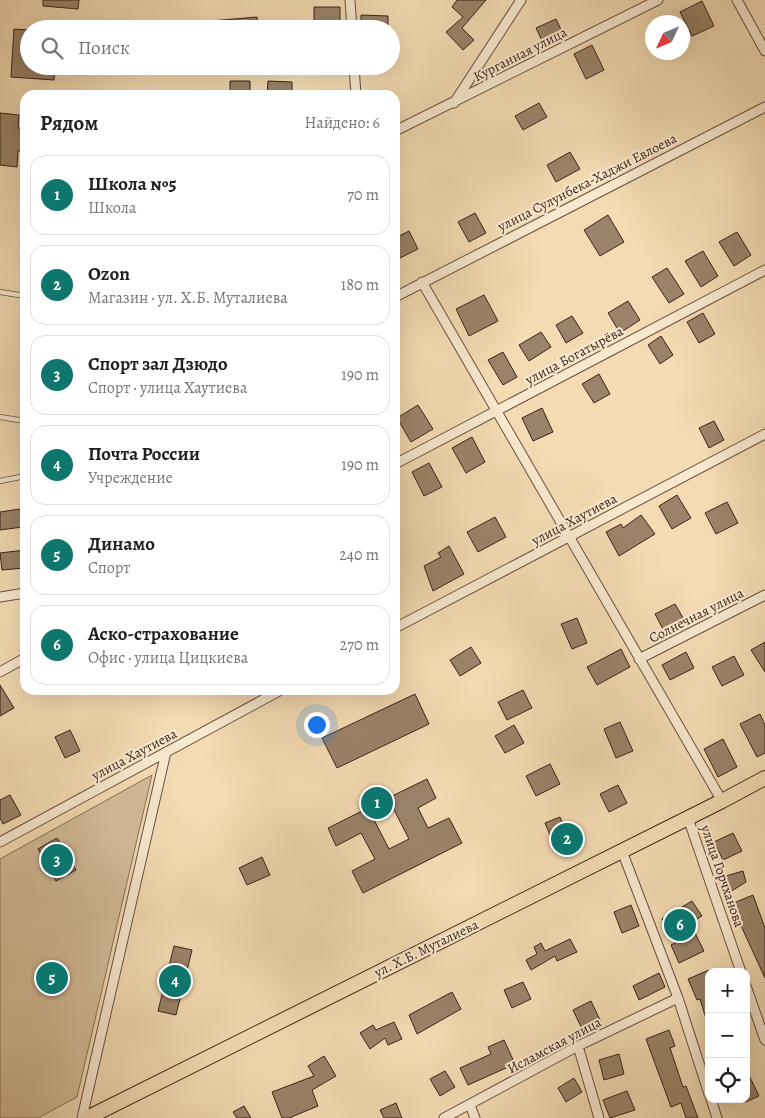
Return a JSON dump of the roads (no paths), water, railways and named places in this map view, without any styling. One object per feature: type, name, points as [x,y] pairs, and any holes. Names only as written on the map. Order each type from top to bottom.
[{"type":"main road","name":"ул. Х.Б. Муталиева","points":[[88,1118],[722,802],[765,778]]},
{"type":"street","points":[[350,0],[351,20]]},
{"type":"street","points":[[453,104],[521,0]]},
{"type":"street","name":"Курганная улица","points":[[400,129],[453,104],[658,0]]},
{"type":"street","points":[[737,0],[765,51]]},
{"type":"street","points":[[355,75],[356,90]]},
{"type":"street","name":"улица Сулунбека-Хаджи Евлоева","points":[[400,294],[765,107]]},
{"type":"street","name":"улица Богатырёва","points":[[400,461],[765,270]]},
{"type":"street","points":[[422,282],[498,410],[722,802]]},
{"type":"street","name":"улица Хаутиева","points":[[400,625],[765,434]]},
{"type":"street","points":[[0,597],[20,594]]},
{"type":"street","name":"Солнечная улица","points":[[639,659],[765,595]]},
{"type":"street","points":[[0,672],[20,661]]},
{"type":"street","name":"улица Хаутиева","points":[[0,842],[272,695]]},
{"type":"street","points":[[82,1118],[166,752]]},
{"type":"street","name":"улица Горчханова","points":[[688,818],[740,968]]},
{"type":"street","points":[[622,852],[678,998],[705,1082]]},
{"type":"street","points":[[750,997],[765,1040]]},
{"type":"street","name":"Исламская улица","points":[[444,1118],[578,1046],[678,998]]},
{"type":"street","points":[[578,1046],[598,1118]]},
{"type":"street","points":[[711,1103],[717,1118]]},
{"type":"street","points":[[470,1105],[475,1118]]},
{"type":"lane","points":[[0,292],[20,295]]},
{"type":"lane","points":[[0,417],[20,420]]},
{"type":"lane","points":[[0,481],[20,477]]},
{"type":"place","name":"Школа №5","points":[[377,803]]},
{"type":"place","name":"Ozon","points":[[567,839]]},
{"type":"place","name":"Спорт зал Дзюдо","points":[[57,860]]},
{"type":"place","name":"Аско-страхование","points":[[680,925]]},
{"type":"place","name":"Динамо","points":[[52,978]]},
{"type":"place","name":"Почта России","points":[[175,981]]}]
